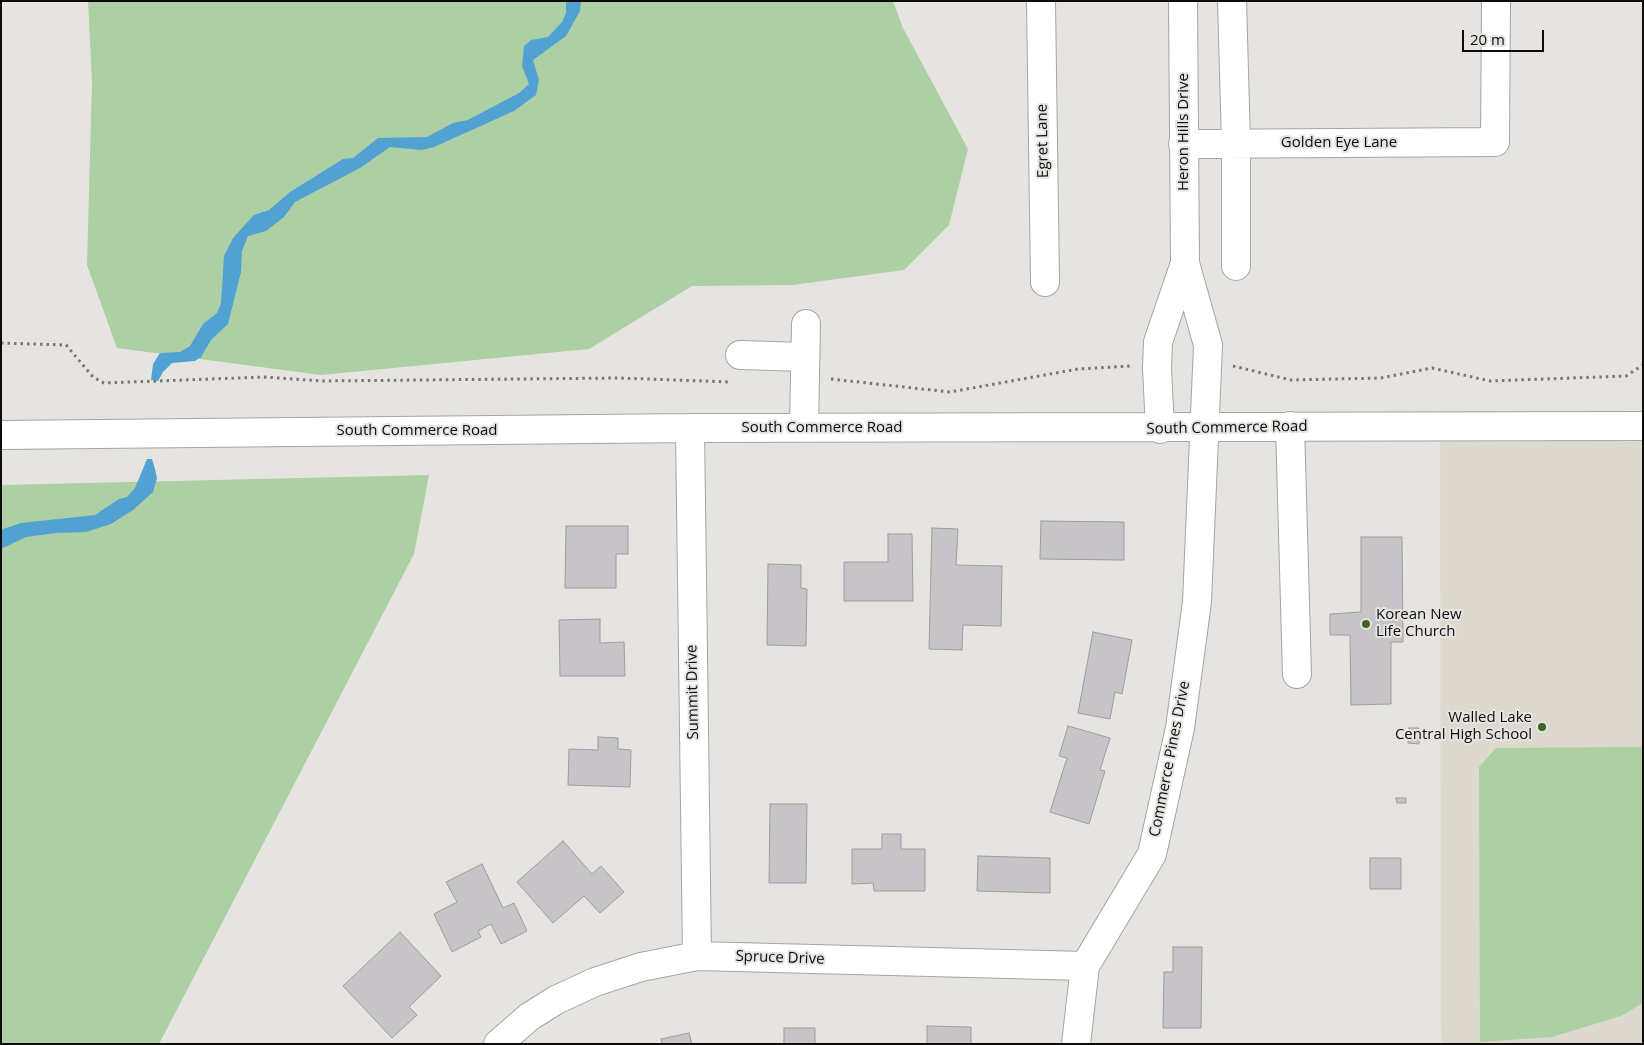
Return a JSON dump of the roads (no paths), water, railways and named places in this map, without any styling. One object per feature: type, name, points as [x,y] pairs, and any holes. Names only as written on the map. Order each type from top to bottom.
[{"type":"street","name":"Egret Lane","points":[[1040,1],[1045,282]]},
{"type":"street","name":"Heron Hills Drive","points":[[1183,1],[1185,263],[1208,345],[1204,426]]},
{"type":"street","points":[[1232,1],[1236,143],[1236,266]]},
{"type":"street","name":"Golden Eye Lane","points":[[1183,144],[1495,142],[1496,1]]},
{"type":"street","name":"Heron Hills Drive","points":[[1160,429],[1157,368],[1158,342],[1185,263]]},
{"type":"street","points":[[804,428],[806,324]]},
{"type":"street","points":[[740,355],[805,357]]},
{"type":"street","name":"South Commerce Road","points":[[1,435],[690,428],[1160,429],[1204,426],[1643,426]]},
{"type":"street","name":"Commerce Pines Drive","points":[[1076,1044],[1085,966],[1152,854],[1178,738],[1196,602],[1204,426]]},
{"type":"street","points":[[1290,426],[1297,674]]},
{"type":"street","name":"Summit Drive","points":[[690,428],[697,956]]},
{"type":"street","name":"Spruce Drive","points":[[498,1044],[529,1017],[549,1004],[595,982],[641,966],[697,956],[1085,966]]},
{"type":"water","points":[[566,1],[581,1],[580,11],[566,36],[533,60],[539,80],[536,95],[514,111],[434,147],[422,150],[390,147],[360,168],[295,202],[284,217],[266,231],[248,236],[242,251],[241,272],[228,324],[211,340],[201,357],[195,361],[172,363],[163,372],[158,381],[151,380],[153,364],[160,353],[180,352],[190,346],[203,324],[217,313],[221,303],[224,256],[233,238],[254,215],[269,210],[290,192],[343,159],[353,158],[378,138],[427,137],[453,123],[468,120],[519,93],[529,84],[522,66],[524,46],[531,40],[548,37],[562,22],[566,13]]},
{"type":"water","points":[[147,459],[152,459],[157,478],[153,492],[133,510],[111,524],[86,532],[26,537],[1,549],[1,530],[3,529],[21,523],[95,515],[119,499],[127,497],[135,488]]},
{"type":"place","name":"Korean New Life Church","points":[[1366,624]]},
{"type":"place","name":"Walled Lake Central High School","points":[[1542,727]]}]
